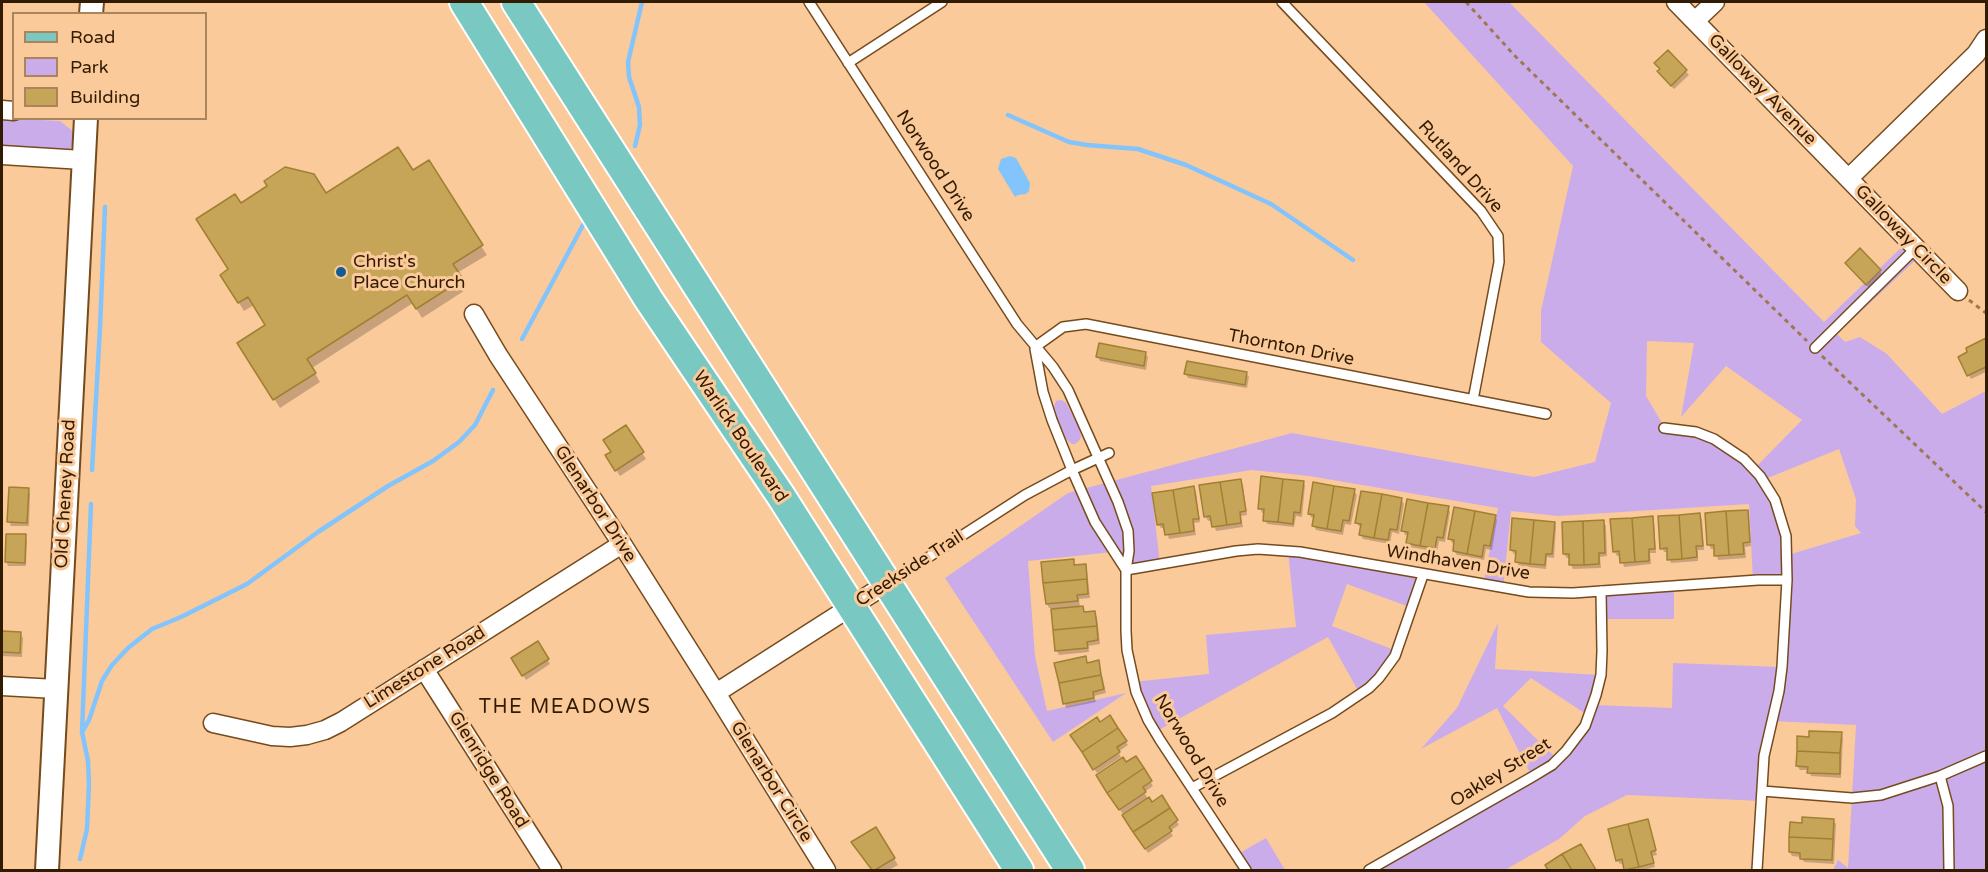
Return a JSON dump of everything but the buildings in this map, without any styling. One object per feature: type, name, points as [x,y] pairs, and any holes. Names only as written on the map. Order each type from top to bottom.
[{"type":"main road","name":"Warlick Boulevard","points":[[464,2],[649,300],[781,496],[1019,870]]},
{"type":"main road","points":[[516,2],[1070,870]]},
{"type":"street","name":"Galloway Avenue","points":[[1676,2],[1849,178]]},
{"type":"street","points":[[1695,21],[1715,2]]},
{"type":"street","points":[[1849,178],[1976,54],[1986,39]]},
{"type":"street","name":"Old Cheney Road","points":[[47,870],[86,120]]},
{"type":"street","points":[[2,154],[84,160]]},
{"type":"street","name":"Galloway Circle","points":[[1849,178],[1958,291]]},
{"type":"street","name":"Glenarbor Drive","points":[[474,314],[498,355],[716,693]]},
{"type":"street","name":"Limestone Road","points":[[213,723],[272,736],[290,737],[325,730],[622,544]]},
{"type":"street","name":"Creekside Trail","points":[[716,693],[888,583]]},
{"type":"street","name":"Glenridge Road","points":[[424,669],[552,870]]},
{"type":"street","points":[[2,686],[56,689]]},
{"type":"street","name":"Glenarbor Circle","points":[[716,693],[826,870]]},
{"type":"lane","name":"Norwood Drive","points":[[809,2],[1017,324],[1053,366],[1068,390],[1118,502],[1128,531],[1127,651],[1134,686],[1148,720],[1246,870]]},
{"type":"lane","points":[[848,63],[942,2]]},
{"type":"lane","name":"Rutland Drive","points":[[1282,2],[1481,211],[1498,236],[1499,262],[1473,400]]},
{"type":"lane","points":[[1815,348],[1916,248]]},
{"type":"lane","name":"Thornton Drive","points":[[1035,347],[1063,327],[1086,324],[1546,414]]},
{"type":"lane","name":"Norwood Drive","points":[[1035,347],[1046,401],[1072,470],[1094,521],[1126,570]]},
{"type":"lane","points":[[1665,428],[1696,432],[1714,439],[1744,459],[1760,476],[1775,500],[1782,519],[1788,555],[1787,580],[1779,691],[1764,756],[1757,870]]},
{"type":"lane","name":"Creekside Trail","points":[[888,583],[1025,495],[1109,453]]},
{"type":"lane","name":"Windhaven Drive","points":[[1126,570],[1258,549],[1300,552],[1551,594],[1753,580],[1787,580]]},
{"type":"lane","points":[[1192,789],[1332,713],[1369,688],[1395,656],[1423,574]]},
{"type":"lane","name":"Oakley Street","points":[[1369,870],[1532,777],[1552,765],[1566,752],[1585,726],[1596,695],[1602,651],[1601,591]]},
{"type":"lane","points":[[1762,791],[1852,798],[1881,795],[1940,776],[1986,756]]},
{"type":"lane","points":[[1940,776],[1948,806],[1949,870]]},
{"type":"path","points":[[1466,2],[1515,56],[1986,512]]},
{"type":"path","points":[[1958,291],[1986,313]]},
{"type":"green space","points":[[1424,2],[1509,2],[1824,322],[1909,240],[1922,254],[1837,334],[1845,342],[1860,337],[1887,354],[1942,414],[1986,391],[1986,870],[1833,870],[1838,860],[1848,868],[1856,725],[1771,721],[1761,801],[1627,795],[1585,816],[1559,839],[1505,870],[1369,870],[1532,777],[1497,708],[1421,749],[1457,708],[1498,623],[1495,669],[1601,675],[1594,705],[1672,708],[1673,663],[1782,667],[1787,580],[1753,580],[1749,504],[1558,516],[1511,511],[1503,589],[1483,585],[1498,508],[1309,476],[1252,470],[1151,486],[1160,564],[1126,570],[1113,552],[1028,561],[1035,656],[1047,711],[1126,693],[1053,742],[945,578],[1068,493],[1292,433],[1534,477],[1595,462],[1611,403],[1541,342],[1541,311],[1573,166]],"holes":[[[1647,341],[1694,343],[1681,417],[1726,366],[1802,420],[1754,469],[1696,432],[1665,428],[1646,396]],[[1839,449],[1856,499],[1855,526],[1861,533],[1788,555],[1786,536],[1763,480]],[[1531,678],[1589,716],[1557,759],[1503,706]]]},
{"type":"green space","points":[[2,118],[60,121],[74,132],[71,148],[64,152],[2,150]]},
{"type":"green space","points":[[1062,400],[1079,427],[1081,437],[1075,444],[1066,439],[1053,410],[1056,401]]},
{"type":"green space","points":[[1288,551],[1423,575],[1412,608],[1347,584],[1332,626],[1397,651],[1360,694],[1328,637],[1155,732],[1133,682],[1209,674],[1206,635],[1296,627]]},
{"type":"green space","points":[[1674,586],[1674,619],[1602,619],[1601,591]]},
{"type":"green space","points":[[1266,838],[1285,870],[1246,870],[1236,855]]},
{"type":"water","points":[[1010,156],[1016,158],[1030,183],[1026,194],[1015,197],[998,169],[1001,159]]},
{"type":"waterway","points":[[635,146],[640,125],[639,107],[629,77],[628,62],[642,2]]},
{"type":"waterway","points":[[1008,115],[1069,142],[1138,149],[1186,165],[1271,204],[1353,260]]},
{"type":"waterway","points":[[92,470],[105,207]]},
{"type":"waterway","points":[[522,339],[583,225]]},
{"type":"waterway","points":[[82,732],[89,720],[102,681],[112,665],[128,648],[152,629],[247,584],[318,532],[388,486],[433,461],[459,442],[475,425],[493,390]]},
{"type":"waterway","points":[[80,859],[87,829],[89,784],[88,761],[82,732],[91,504]]},
{"type":"place","name":"Christ's Place Church","points":[[341,272]]},
{"type":"district","name":"THE MEADOWS","points":[[565,708]]}]
